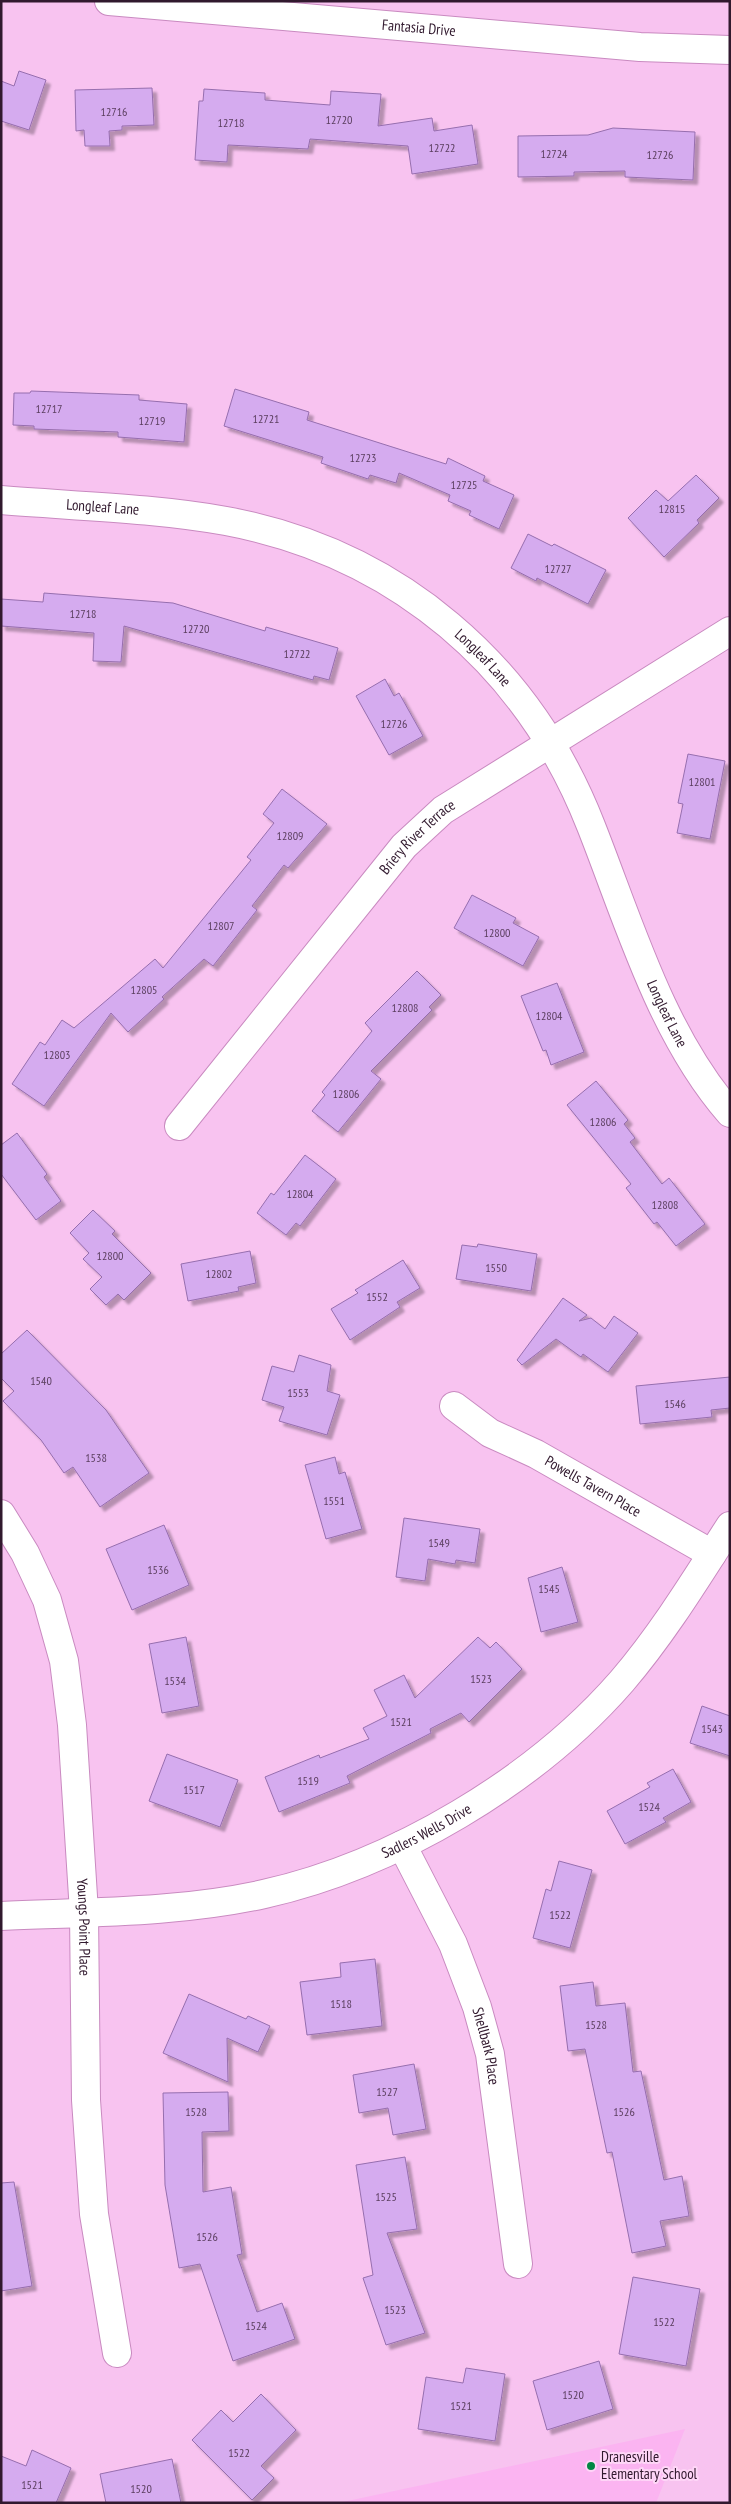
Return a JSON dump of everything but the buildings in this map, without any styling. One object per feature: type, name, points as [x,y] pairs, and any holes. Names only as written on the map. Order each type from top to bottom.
[{"type":"street","name":"Fantasia Drive","points":[[109,1],[640,47],[730,50]]},
{"type":"street","name":"Longleaf Lane","points":[[1,500],[226,521],[279,534],[333,553],[384,579],[431,610],[476,648],[518,695],[551,742],[578,791],[660,1000],[689,1057],[715,1096],[730,1112]]},
{"type":"street","name":"Briery River Terrace","points":[[179,1126],[404,846],[443,810],[730,631]]},
{"type":"street","name":"Powells Tavern Place","points":[[454,1406],[490,1433],[536,1454],[721,1562]]},
{"type":"street","name":"Youngs Point Place","points":[[1,1514],[25,1553],[47,1600],[64,1660],[72,1725],[84,1912],[86,2100],[94,2214],[117,2353]]},
{"type":"street","name":"Sadlers Wells Drive","points":[[1,1916],[197,1905],[265,1894],[328,1875],[402,1845],[469,1809],[515,1778],[570,1733],[621,1682],[721,1562],[730,1526]]},
{"type":"street","name":"Shellbark Place","points":[[402,1845],[453,1944],[480,2016],[490,2054],[518,2264]]},
{"type":"shaded area","name":"Dranesville Elementary School","points":[[685,2429],[656,2503],[338,2503]]},
{"type":"place","name":"Dranesville Elementary School","points":[[591,2466]]}]
